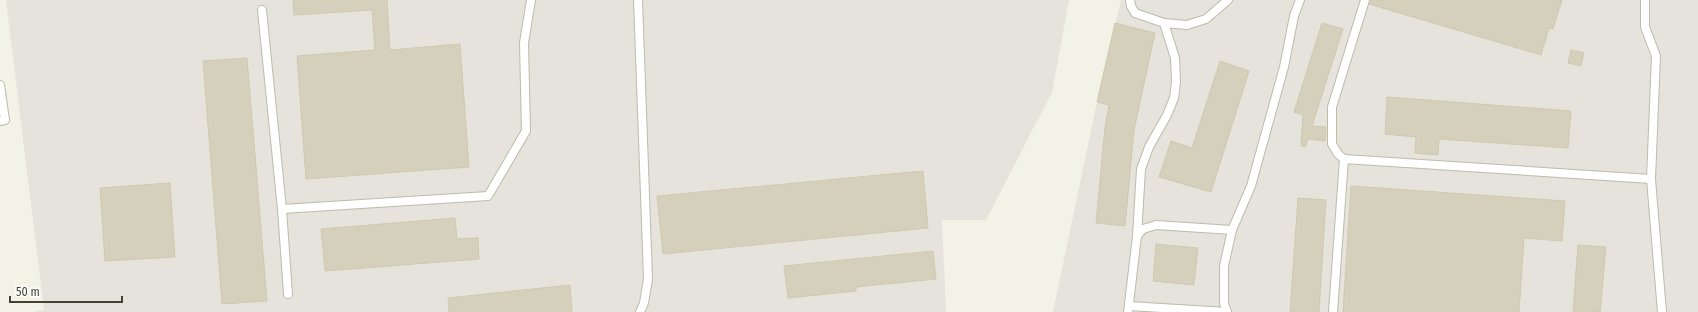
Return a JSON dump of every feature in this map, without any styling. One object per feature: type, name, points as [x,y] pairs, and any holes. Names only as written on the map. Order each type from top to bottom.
[{"type":"lane","points":[[282,209],[488,196],[526,131],[524,43],[531,0]]},
{"type":"lane","points":[[638,0],[648,279],[644,303],[640,312]]},
{"type":"lane","points":[[1130,0],[1131,6],[1135,13],[1164,23],[1187,25],[1206,19],[1228,0]]},
{"type":"lane","points":[[1164,23],[1175,58],[1176,82],[1174,98],[1167,115],[1149,147],[1141,169],[1137,236],[1129,309],[1227,312],[1224,303],[1224,266],[1232,230],[1251,186],[1284,67],[1294,16],[1300,0]]},
{"type":"lane","points":[[1365,0],[1332,107],[1332,144],[1338,154],[1344,159],[1651,179]]},
{"type":"lane","points":[[1645,0],[1645,27],[1656,56],[1651,179],[1662,312]]},
{"type":"lane","points":[[262,10],[282,209],[288,294]]},
{"type":"lane","points":[[0,85],[5,120],[0,121]]},
{"type":"lane","points":[[1333,312],[1344,159]]},
{"type":"lane","points":[[1137,236],[1143,229],[1156,225],[1232,230]]},
{"type":"shaded area","points":[[6,0],[1069,0],[1052,92],[986,220],[942,220],[946,312],[34,312],[44,310]]},
{"type":"shaded area","points":[[1121,0],[1698,0],[1698,312],[1053,312],[1097,102]]},
{"type":"building","points":[[293,0],[387,0],[390,50],[460,44],[469,167],[306,179],[297,56],[375,50],[372,10],[294,15]]},
{"type":"building","points":[[1370,0],[1562,0],[1553,29],[1549,28],[1541,55],[1369,4]]},
{"type":"building","points":[[1115,23],[1155,33],[1134,130],[1125,226],[1096,223],[1105,127],[1109,105],[1097,102]]},
{"type":"building","points":[[1322,23],[1343,29],[1312,126],[1326,127],[1325,141],[1308,139],[1305,147],[1301,146],[1303,115],[1294,112]]},
{"type":"building","points":[[1571,50],[1584,53],[1581,66],[1568,63]]},
{"type":"building","points":[[247,58],[267,301],[222,304],[203,61]]},
{"type":"building","points":[[1220,61],[1249,71],[1211,192],[1159,177],[1171,141],[1192,148]]},
{"type":"building","points":[[1387,97],[1571,111],[1568,148],[1439,139],[1438,155],[1415,153],[1416,137],[1385,134]]},
{"type":"building","points":[[923,171],[928,228],[663,254],[657,196]]},
{"type":"building","points":[[170,183],[175,257],[105,261],[100,188]]},
{"type":"building","points":[[1351,186],[1565,201],[1562,241],[1524,238],[1519,312],[1343,312]]},
{"type":"building","points":[[1298,198],[1326,200],[1319,312],[1290,312]]},
{"type":"building","points":[[455,218],[457,239],[478,238],[479,259],[325,271],[321,229]]},
{"type":"building","points":[[1156,244],[1198,248],[1194,285],[1153,281]]},
{"type":"building","points":[[1578,245],[1606,247],[1600,312],[1573,312]]},
{"type":"building","points":[[933,251],[936,279],[856,287],[856,291],[788,298],[784,266]]},
{"type":"building","points":[[570,285],[572,312],[449,312],[448,298]]}]
